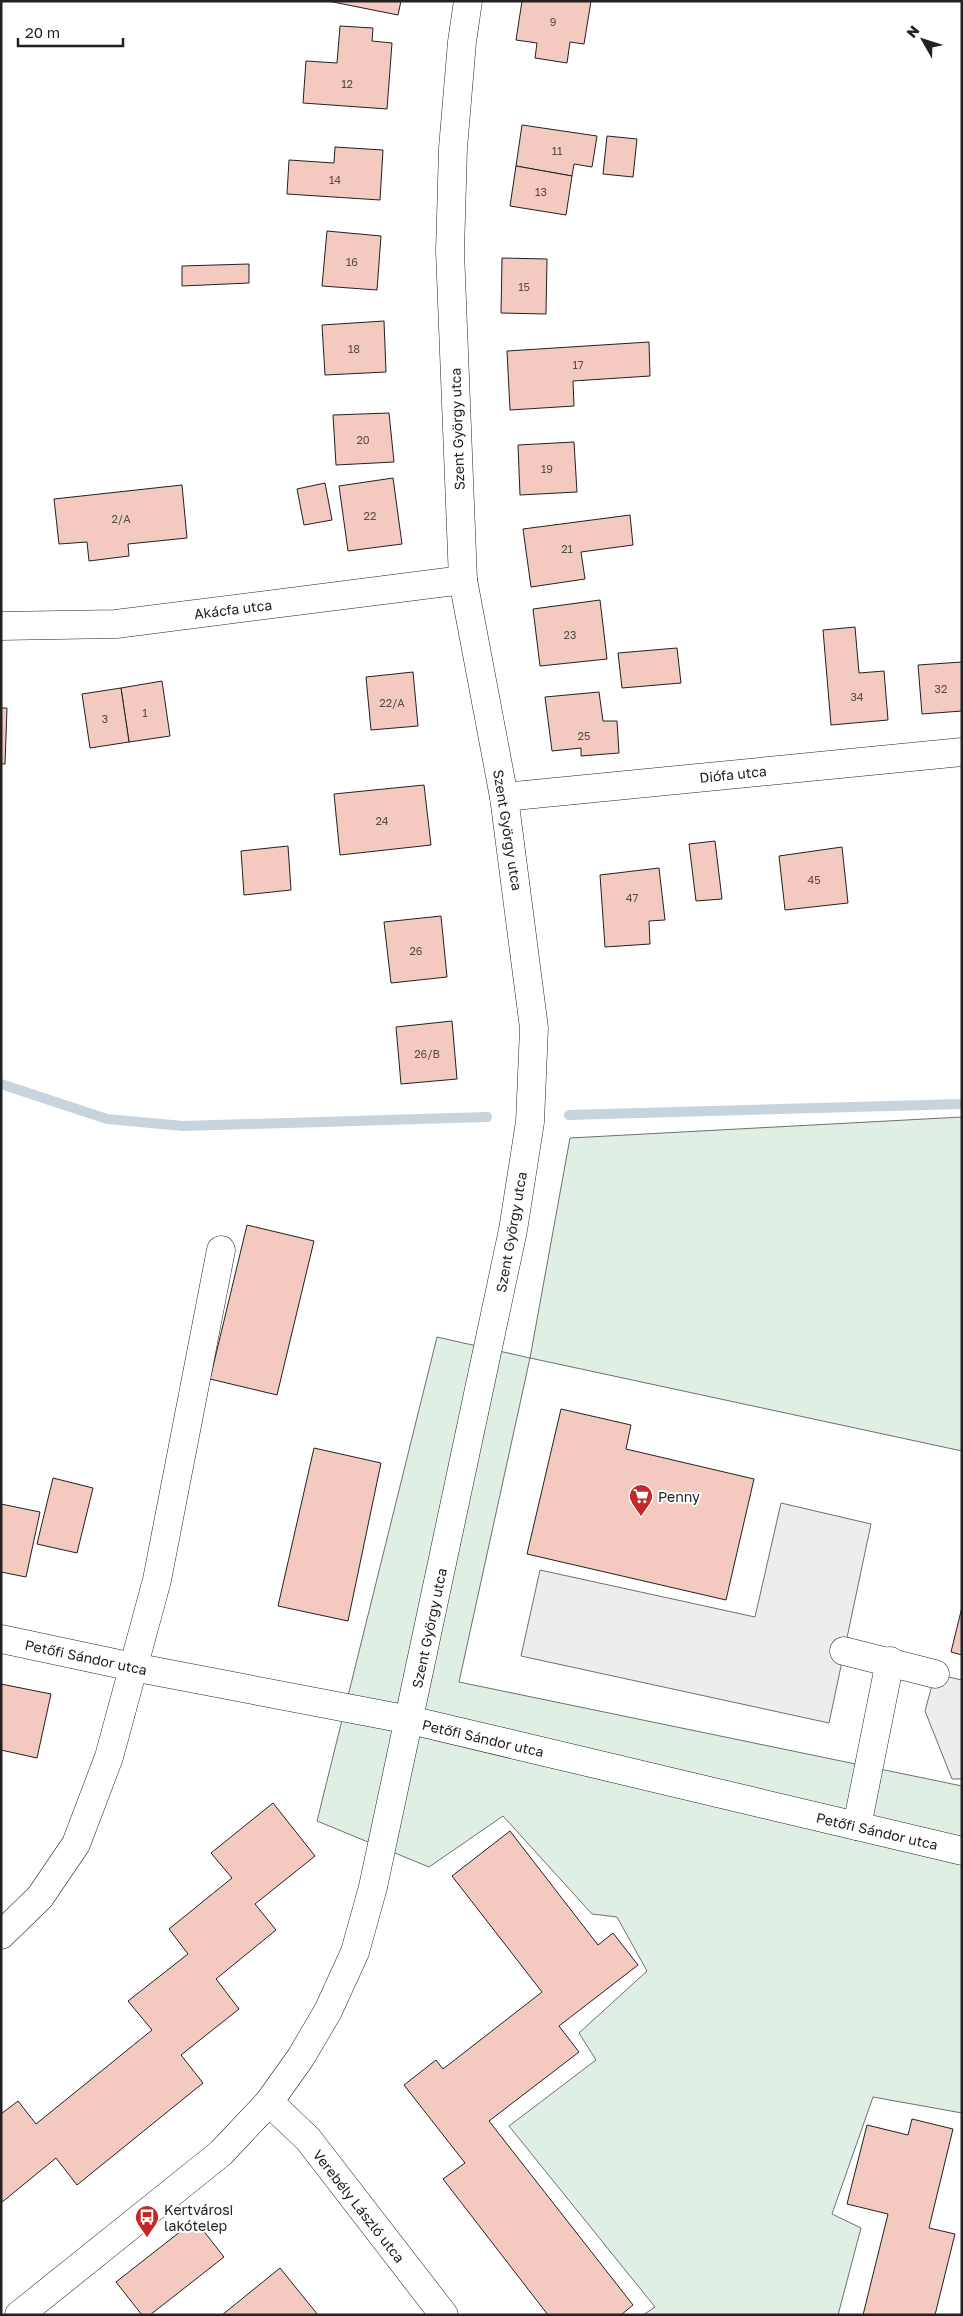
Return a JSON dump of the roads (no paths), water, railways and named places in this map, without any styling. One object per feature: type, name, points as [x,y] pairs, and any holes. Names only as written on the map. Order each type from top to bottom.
[{"type":"street","name":"Szent György utca","points":[[19,2315],[221,2153],[269,2102],[301,2057],[328,2011],[355,1952],[373,1888],[410,1720],[513,1230],[530,1122],[534,1028],[504,797],[463,580],[450,251],[453,148],[462,42],[468,1]]},
{"type":"street","name":"Akácfa utca","points":[[1,626],[116,624],[463,580]]},
{"type":"street","name":"Diófa utca","points":[[504,797],[962,752]]},
{"type":"street","points":[[1,1935],[40,1897],[76,1844],[109,1757],[157,1580],[221,1250]]},
{"type":"street","name":"Petőfi Sándor utca","points":[[1,1639],[133,1667],[410,1720],[962,1851]]},
{"type":"street","points":[[844,1651],[890,1661],[935,1674]]},
{"type":"street","points":[[857,1826],[890,1661]]},
{"type":"street","name":"Verebély László utca","points":[[269,2102],[308,2140],[444,2315]]},
{"type":"waterway","points":[[1,1084],[107,1119],[183,1126],[487,1117]]},
{"type":"waterway","points":[[569,1115],[962,1104]]},
{"type":"place","name":"Penny","points":[[641,1517]]},
{"type":"place","name":"Kertvárosi lakótelep","points":[[147,2238]]}]
